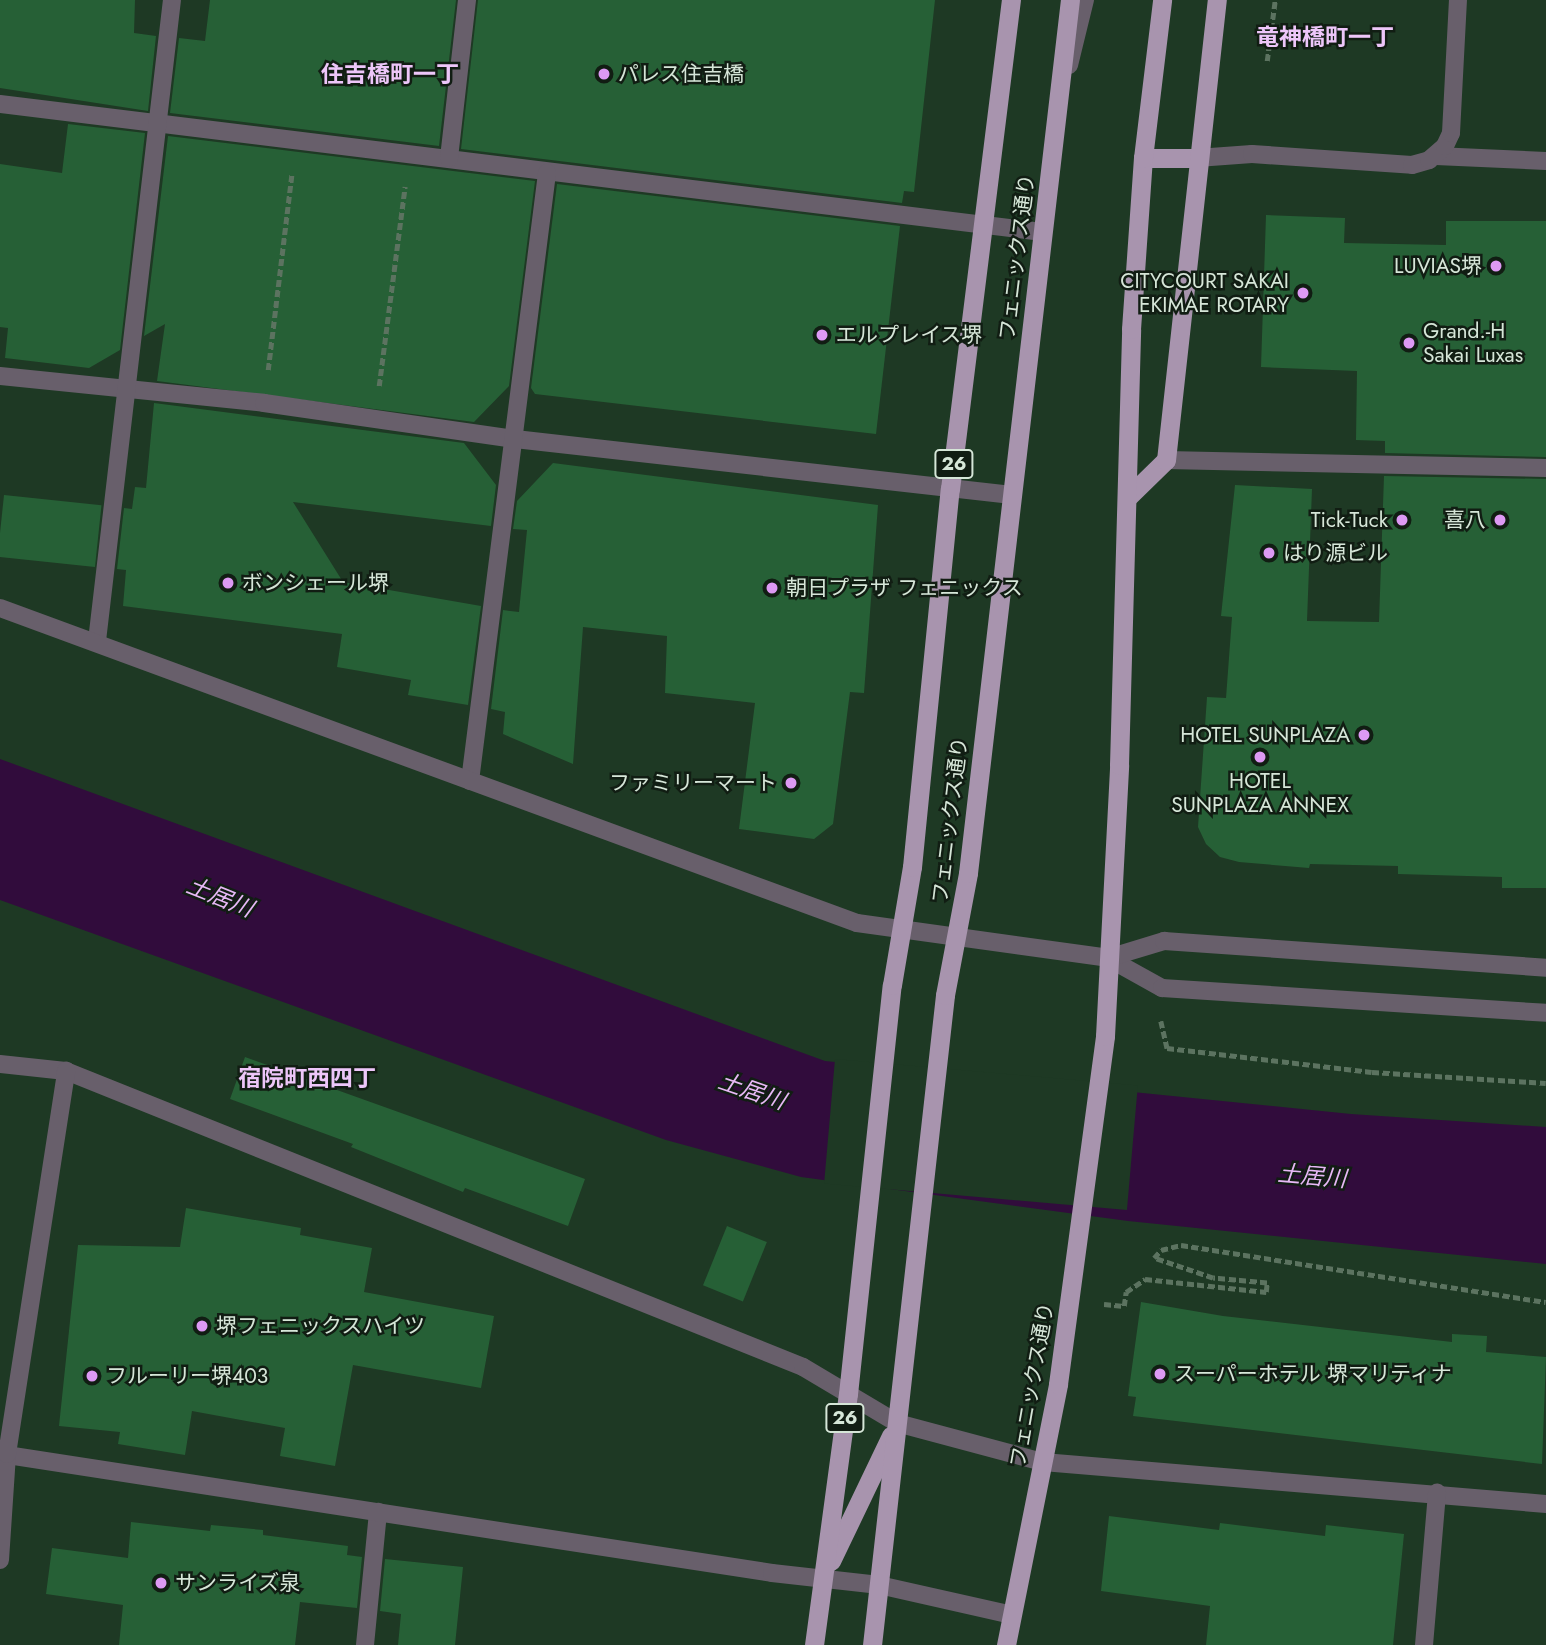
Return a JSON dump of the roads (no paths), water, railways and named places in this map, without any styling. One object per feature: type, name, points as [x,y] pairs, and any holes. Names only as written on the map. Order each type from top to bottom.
[{"type":"highway","name":"26","points":[[814,1645],[848,1394],[892,985],[912,867],[950,489],[1011,0]]},
{"type":"highway","name":"フェニックス通り","points":[[872,1645],[944,995],[957,935],[1070,0]]},
{"type":"highway","name":"フェニックス通り","points":[[1006,1645],[1044,1462],[1074,1270],[1105,1036],[1132,329],[1143,158],[1162,0]]},
{"type":"highway","points":[[1127,498],[1166,460],[1197,158],[1217,0]]},
{"type":"highway","points":[[1143,158],[1197,158]]},
{"type":"highway","name":"26","points":[[823,1577],[897,1423]]},
{"type":"street","points":[[97,641],[123,391],[172,0]]},
{"type":"street","points":[[449,158],[467,0]]},
{"type":"street","points":[[1056,123],[1085,0]]},
{"type":"street","points":[[1436,156],[1451,133],[1458,0]]},
{"type":"street","points":[[0,104],[409,157],[449,158],[547,173],[1042,232]]},
{"type":"street","points":[[1197,158],[1252,153],[1412,165],[1436,156],[1546,161]]},
{"type":"street","points":[[470,780],[547,173]]},
{"type":"street","points":[[0,376],[123,391],[264,403],[515,439],[1012,495]]},
{"type":"street","points":[[1166,460],[1546,468]]},
{"type":"street","points":[[0,608],[97,641],[857,923],[1108,958],[1162,988],[1546,1013]]},
{"type":"street","points":[[1108,958],[1164,941],[1546,968]]},
{"type":"street","points":[[0,1063],[66,1070],[803,1367],[897,1423],[1044,1462],[1546,1504]]},
{"type":"street","points":[[0,1560],[4,1454],[66,1070]]},
{"type":"street","points":[[4,1454],[772,1573],[879,1585],[1012,1615]]},
{"type":"street","points":[[1423,1645],[1437,1493]]},
{"type":"street","points":[[365,1645],[378,1512]]},
{"type":"water","name":"土居川","points":[[0,759],[825,1061],[1351,1114],[1546,1127],[1546,1264],[1128,1221],[801,1177],[666,1140],[0,900]]},
{"type":"place","name":"パレス住吉橋","points":[[604,74]]},
{"type":"place","name":"LUVIAS堺","points":[[1496,266]]},
{"type":"place","name":"CITYCOURT SAKAI EKIMAE ROTARY","points":[[1303,293]]},
{"type":"place","name":"エルプレイス堺","points":[[822,335]]},
{"type":"place","name":"Grand.-H Sakai Luxas","points":[[1409,343]]},
{"type":"place","name":"Tick-Tuck","points":[[1402,520]]},
{"type":"place","name":"喜八","points":[[1500,520]]},
{"type":"place","name":"はり源ビル","points":[[1269,553]]},
{"type":"place","name":"ボンシェール堺","points":[[228,583]]},
{"type":"place","name":"朝日プラザ フェニックス","points":[[772,588]]},
{"type":"place","name":"HOTEL SUNPLAZA","points":[[1364,735]]},
{"type":"place","name":"HOTEL SUNPLAZA ANNEX","points":[[1260,757]]},
{"type":"place","name":"ファミリーマート","points":[[791,783]]},
{"type":"place","name":"堺フェニックスハイツ","points":[[202,1326]]},
{"type":"place","name":"スーパーホテル 堺マリティナ","points":[[1160,1374]]},
{"type":"place","name":"フルーリー堺403","points":[[92,1376]]},
{"type":"place","name":"サンライズ泉","points":[[161,1583]]},
{"type":"district","name":"竜神橋町一丁","points":[[1325,37]]},
{"type":"district","name":"住吉橋町一丁","points":[[390,74]]},
{"type":"district","name":"宿院町西四丁","points":[[307,1078]]}]
